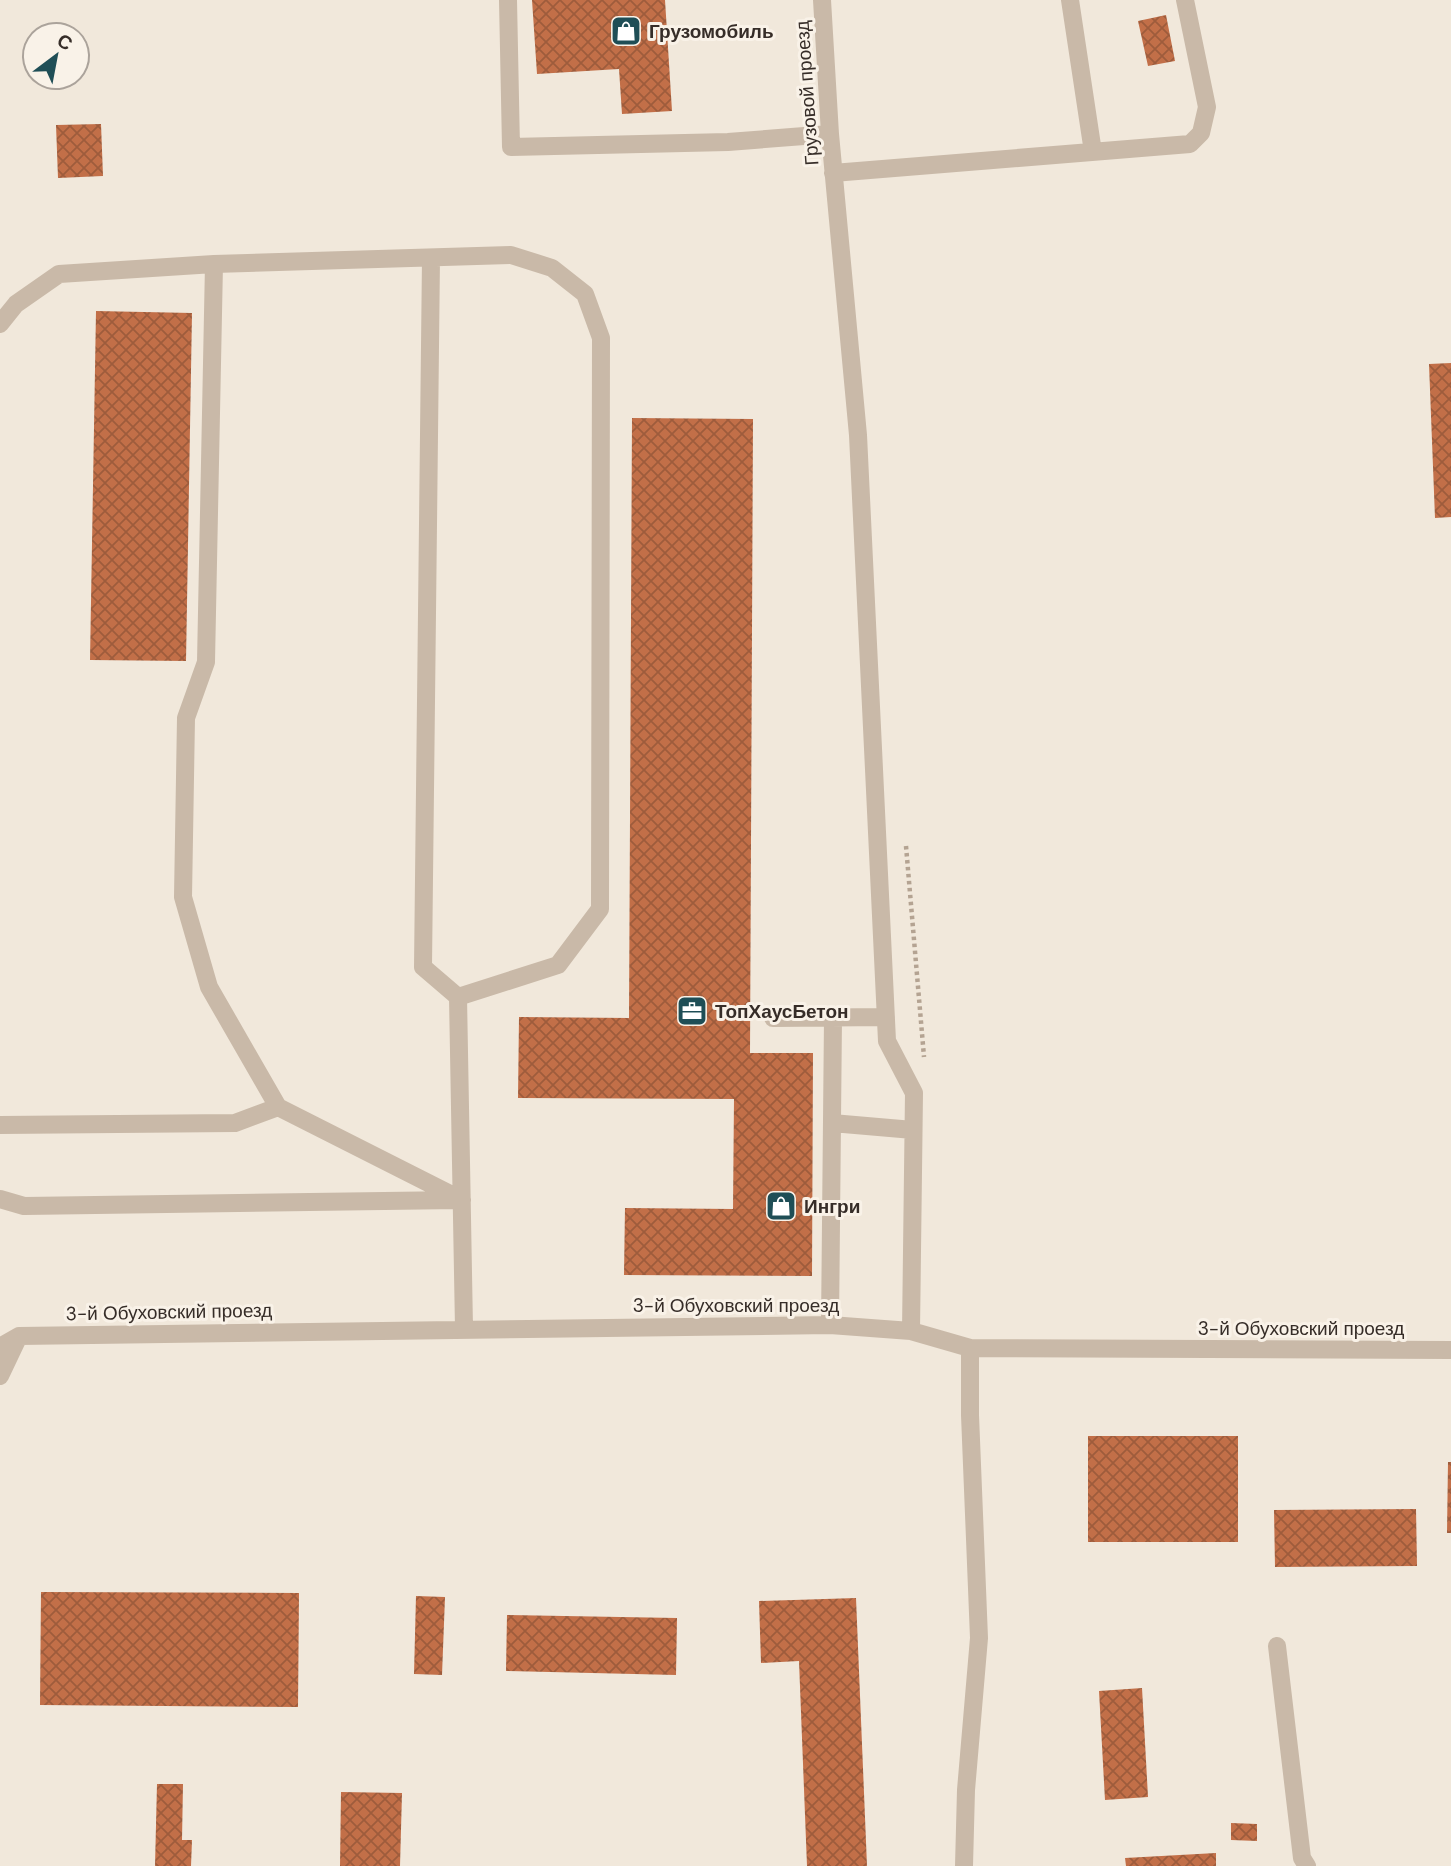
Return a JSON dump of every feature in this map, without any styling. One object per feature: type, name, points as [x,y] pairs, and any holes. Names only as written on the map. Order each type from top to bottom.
[{"type":"street","points":[[508,0],[511,147],[728,142],[830,134]]},
{"type":"street","name":"Грузовой проезд","points":[[822,0],[830,134],[858,435],[887,1041],[914,1093],[911,1331]]},
{"type":"street","points":[[1070,0],[1093,152]]},
{"type":"street","points":[[834,178],[1190,145],[1201,132],[1207,107],[1185,0]]},
{"type":"street","points":[[0,324],[16,304],[58,274],[214,264],[511,255],[552,268],[585,294],[601,338],[600,909],[558,965],[458,997]]},
{"type":"street","points":[[431,258],[423,967],[458,997],[464,1328]]},
{"type":"street","points":[[214,264],[206,662],[186,718],[183,897],[209,987],[278,1107],[461,1200]]},
{"type":"street","points":[[831,1325],[833,1017]]},
{"type":"street","points":[[773,1018],[886,1017]]},
{"type":"street","points":[[0,1125],[235,1124],[278,1107]]},
{"type":"street","points":[[832,1123],[913,1130]]},
{"type":"street","points":[[0,1199],[24,1206],[461,1200]]},
{"type":"street","name":"3-й Обуховский проезд","points":[[19,1336],[831,1325],[911,1331],[970,1348],[1451,1350]]},
{"type":"street","points":[[0,1347],[19,1336]]},
{"type":"street","points":[[0,1376],[19,1336]]},
{"type":"street","points":[[964,1866],[966,1790],[979,1638],[970,1348]]},
{"type":"street","points":[[1277,1646],[1302,1858],[1307,1866]]},
{"type":"building","points":[[532,0],[665,0],[672,111],[622,114],[619,69],[537,74]]},
{"type":"building","points":[[1166,15],[1175,61],[1148,66],[1138,21]]},
{"type":"building","points":[[101,124],[103,176],[58,178],[56,125]]},
{"type":"building","points":[[96,311],[192,313],[186,661],[90,660]]},
{"type":"building","points":[[1451,363],[1451,517],[1435,518],[1429,364]]},
{"type":"building","points":[[632,418],[753,419],[750,1053],[813,1053],[812,1276],[624,1275],[625,1208],[733,1209],[734,1099],[518,1098],[519,1017],[629,1018]]},
{"type":"building","points":[[1088,1436],[1238,1436],[1238,1542],[1088,1542]]},
{"type":"building","points":[[1448,1462],[1451,1462],[1451,1533],[1447,1533]]},
{"type":"building","points":[[1416,1509],[1417,1566],[1275,1567],[1274,1510]]},
{"type":"building","points":[[41,1592],[299,1593],[298,1707],[40,1705]]},
{"type":"building","points":[[416,1596],[445,1597],[442,1675],[414,1674]]},
{"type":"building","points":[[856,1598],[867,1866],[807,1866],[799,1661],[761,1663],[759,1601]]},
{"type":"building","points":[[507,1615],[677,1618],[676,1675],[506,1671]]},
{"type":"building","points":[[1142,1688],[1148,1797],[1105,1800],[1099,1691]]},
{"type":"building","points":[[157,1784],[183,1784],[182,1840],[192,1840],[191,1866],[155,1866]]},
{"type":"building","points":[[341,1792],[402,1793],[400,1866],[340,1866]]},
{"type":"building","points":[[1231,1823],[1257,1824],[1257,1841],[1231,1840]]},
{"type":"building","points":[[1216,1853],[1216,1866],[1126,1866],[1125,1858]]},
{"type":"place","name":"Грузомобиль","points":[[626,31]]},
{"type":"place","name":"ТопХаусБетон","points":[[692,1011]]},
{"type":"place","name":"Ингри","points":[[781,1206]]}]
